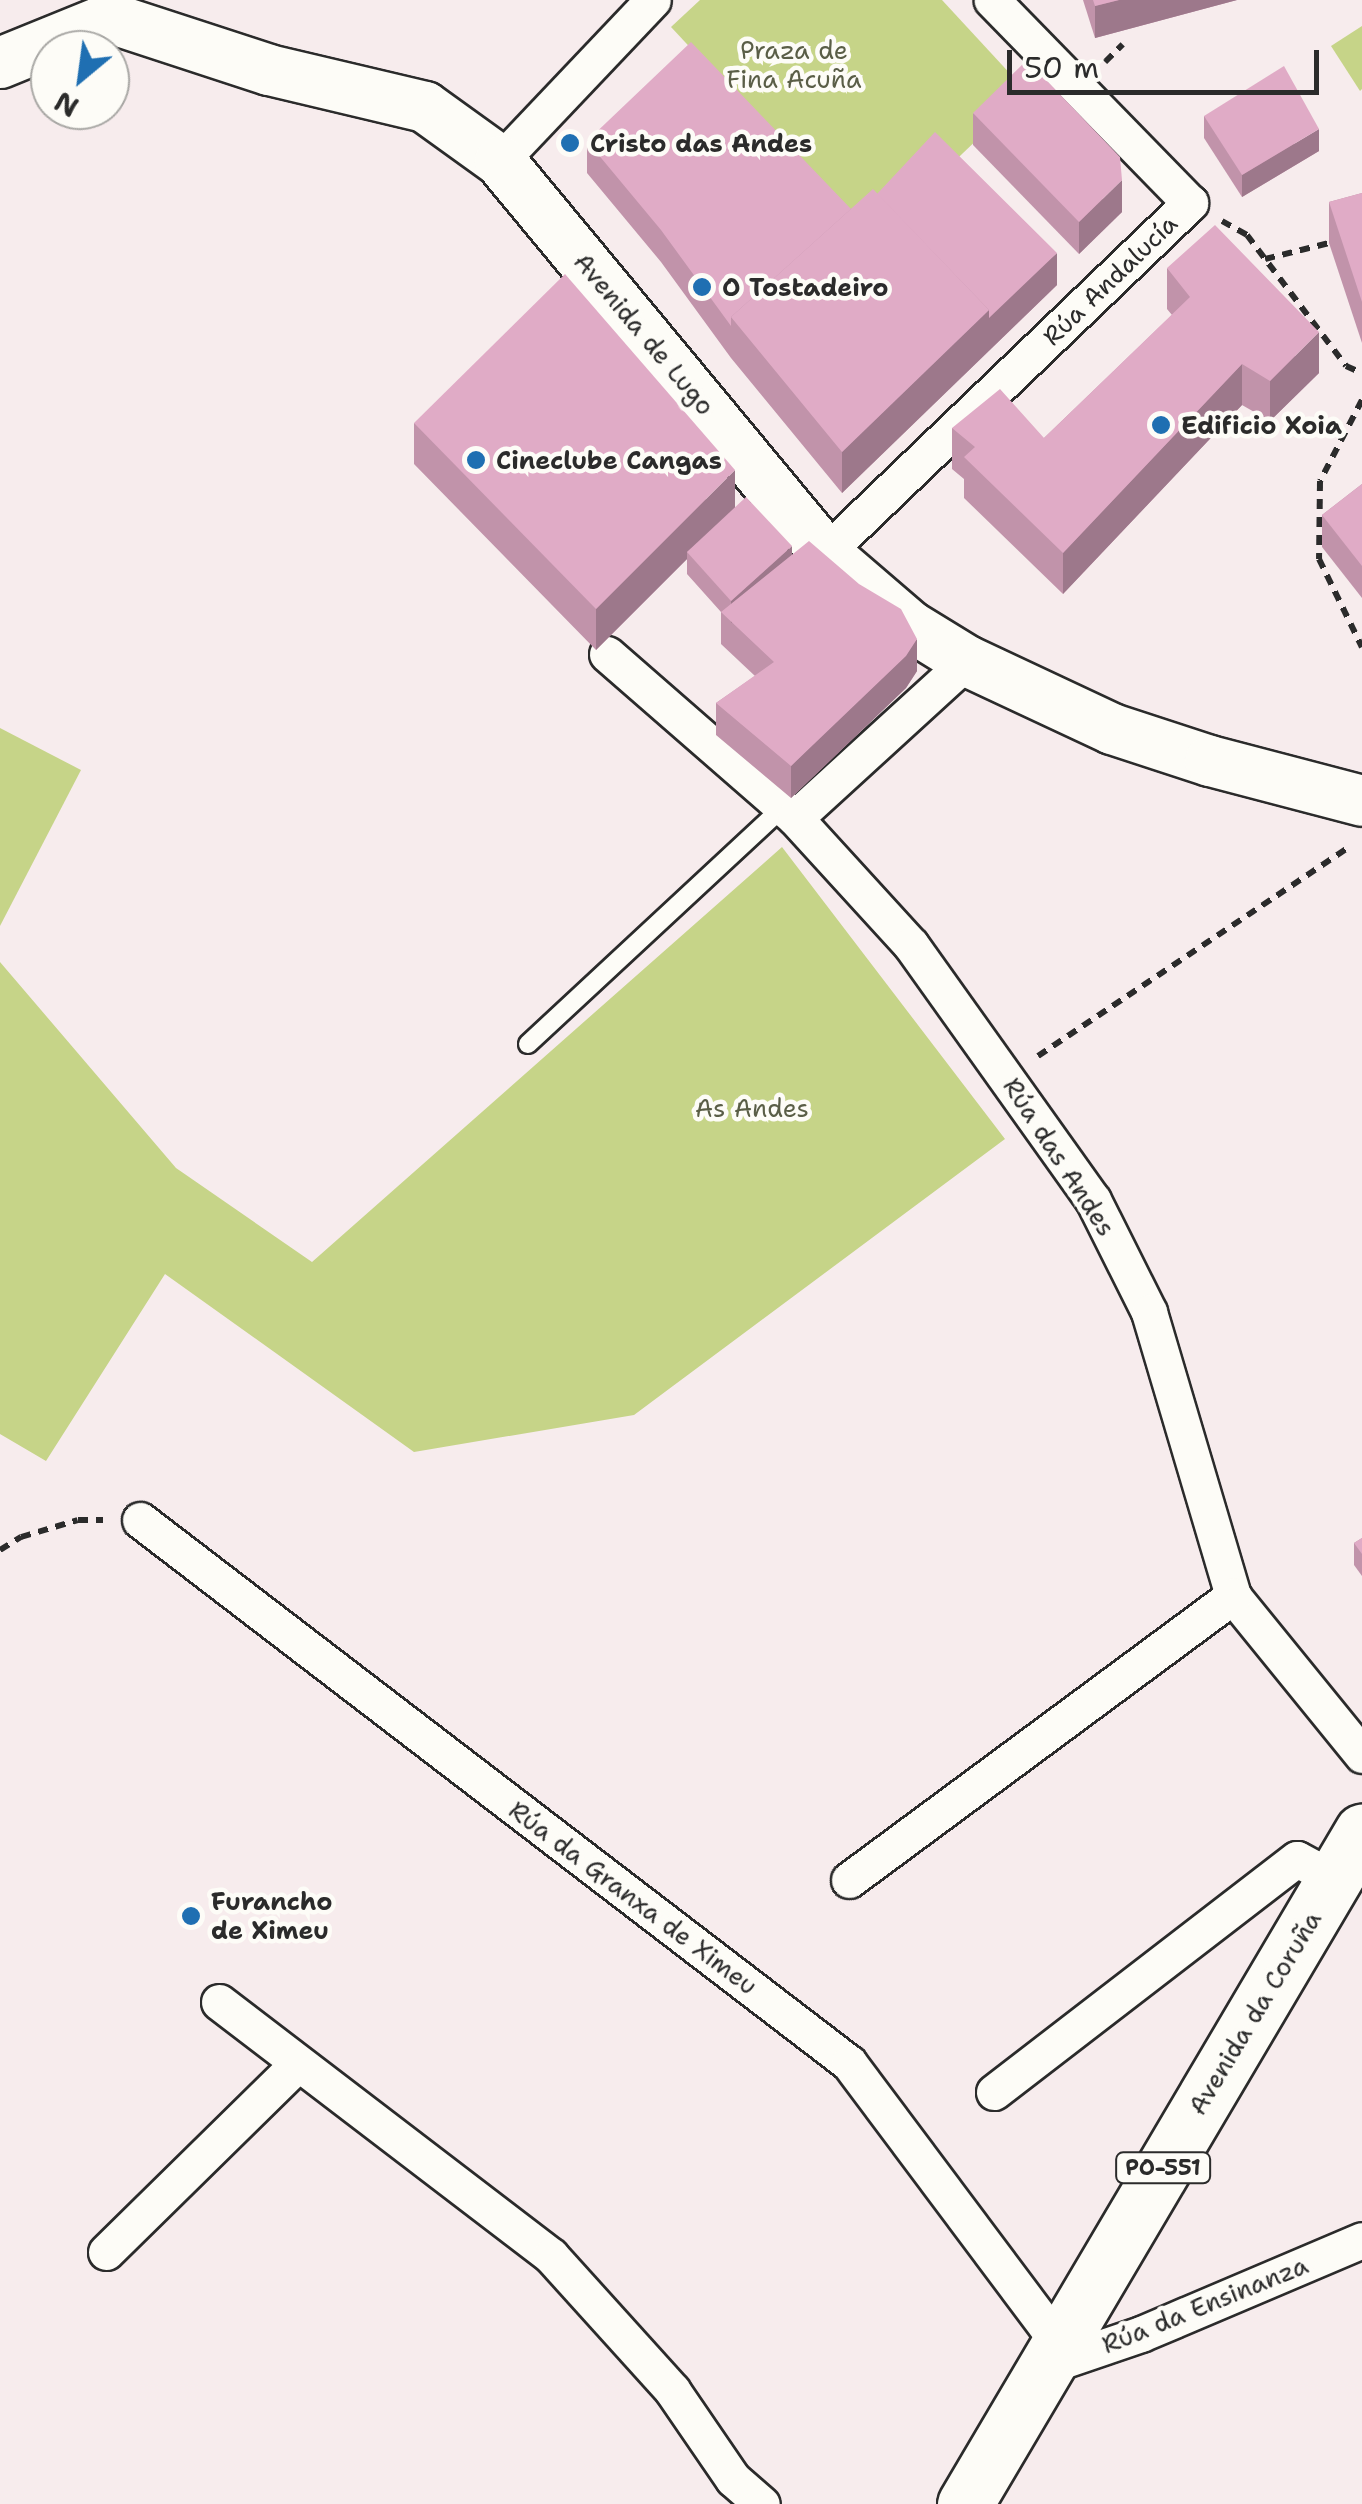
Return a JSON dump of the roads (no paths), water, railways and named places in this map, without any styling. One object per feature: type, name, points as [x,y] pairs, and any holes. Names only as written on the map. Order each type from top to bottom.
[{"type":"main road","name":"Avenida da Coruña","points":[[965,2504],[1362,1832]]},
{"type":"street","points":[[500,160],[653,0]]},
{"type":"street","name":"Rúa Andalucía","points":[[826,553],[1190,203],[992,0]]},
{"type":"street","name":"Avenida de Lugo","points":[[0,63],[108,9],[269,70],[425,107],[500,160],[826,553],[910,626],[967,661],[1112,728],[1210,761],[1362,801]]},
{"type":"street","name":"Rúa das Andes","points":[[608,654],[788,813],[910,944],[1093,1200],[1150,1312],[1233,1596],[1362,1756]]},
{"type":"street","points":[[788,813],[967,661]]},
{"type":"street","name":"Rúa da Granxa de Ximeu","points":[[140,1520],[848,2064],[1053,2355]]},
{"type":"street","points":[[848,1880],[1233,1596]]},
{"type":"street","points":[[994,2092],[1298,1859],[1334,1879]]},
{"type":"street","points":[[220,2002],[550,2256],[672,2390],[734,2479],[762,2504]]},
{"type":"street","points":[[106,2252],[298,2063]]},
{"type":"street","name":"Rúa da Ensinanza","points":[[1053,2355],[1141,2334],[1362,2240]]},
{"type":"lane","points":[[528,1044],[788,813]]},
{"type":"place","name":"Cristo das Andes","points":[[570,143]]},
{"type":"place","name":"O Tostadeiro","points":[[702,287]]},
{"type":"place","name":"Edificio Xoia","points":[[1161,425]]},
{"type":"place","name":"Cineclube Cangas","points":[[476,460]]},
{"type":"place","name":"Furancho de Ximeu","points":[[191,1916]]},
{"type":"park label","name":"Praza de Fina Acuña","points":[[794,66]]},
{"type":"park label","name":"As Andes","points":[[752,1108]]}]
